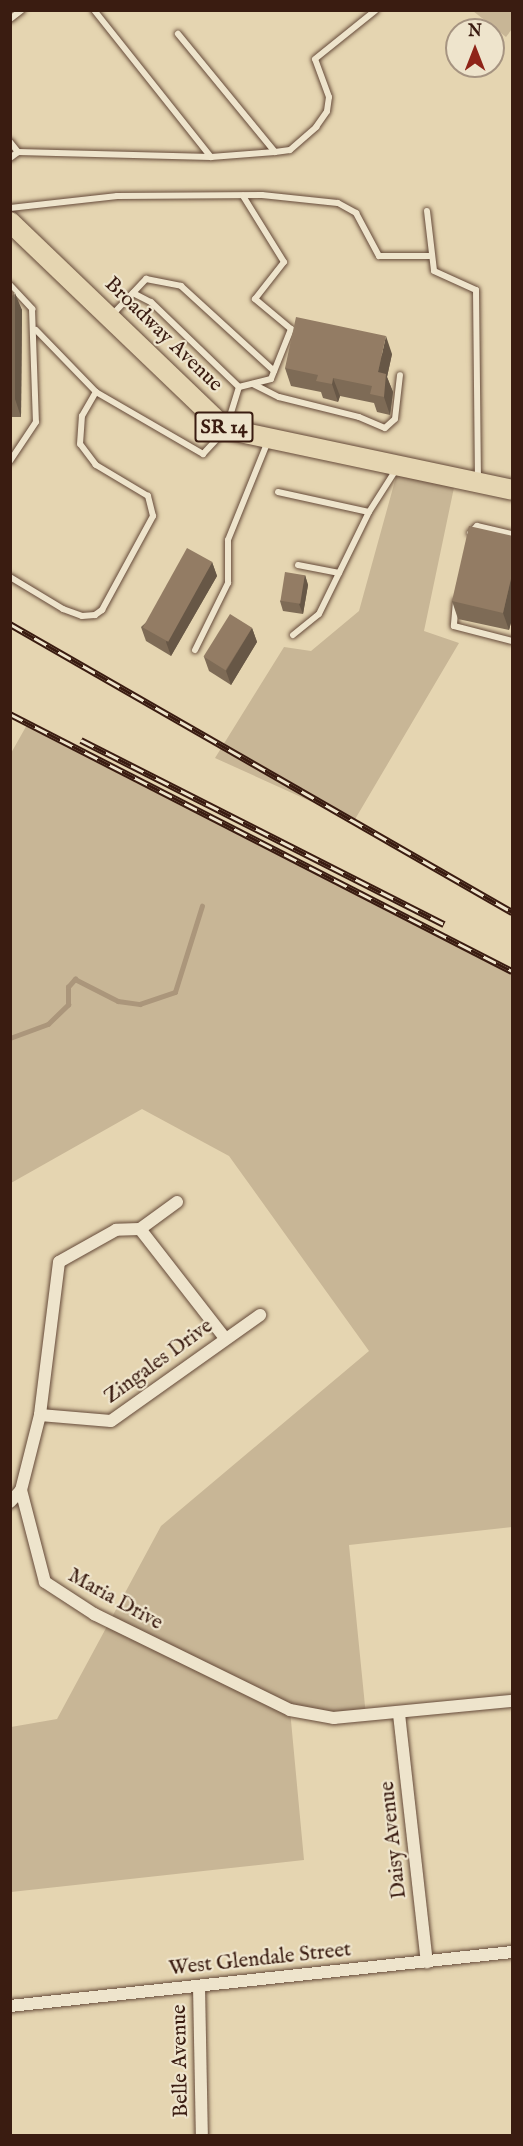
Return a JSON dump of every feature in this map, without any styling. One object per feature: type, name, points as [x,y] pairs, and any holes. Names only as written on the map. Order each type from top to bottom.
[{"type":"main road","name":"Broadway Avenue","points":[[10,222],[226,429]]},
{"type":"main road","name":"SR 14","points":[[226,429],[513,490]]},
{"type":"street","name":"Maria Drive","points":[[177,1202],[140,1229],[116,1230],[59,1262],[40,1414],[21,1490],[45,1582],[62,1597],[290,1710],[334,1718],[399,1714],[513,1701]]},
{"type":"street","points":[[140,1229],[225,1338]]},
{"type":"street","name":"Zingales Drive","points":[[40,1414],[111,1421],[225,1338],[260,1316]]},
{"type":"street","points":[[10,1502],[21,1490]]},
{"type":"street","name":"Daisy Avenue","points":[[399,1714],[427,1962]]},
{"type":"street","name":"West Glendale Street","points":[[10,2006],[513,1952]]},
{"type":"street","name":"Belle Avenue","points":[[199,1986],[202,2136]]},
{"type":"lane","points":[[10,19],[22,10]]},
{"type":"lane","points":[[94,10],[211,157]]},
{"type":"lane","points":[[10,158],[18,152],[211,157],[290,150],[316,127],[327,111],[329,97],[315,59],[376,10]]},
{"type":"lane","points":[[178,34],[275,152]]},
{"type":"lane","points":[[10,142],[18,152]]},
{"type":"lane","points":[[10,208],[117,196],[243,196],[338,203],[356,213],[379,256],[431,256]]},
{"type":"lane","points":[[239,387],[271,379],[291,329],[255,299],[284,262],[243,196]]},
{"type":"lane","points":[[427,211],[434,271],[476,290],[478,482]]},
{"type":"lane","points":[[110,318],[146,279],[181,286],[274,371]]},
{"type":"lane","points":[[10,285],[32,309],[36,330],[36,422],[10,461]]},
{"type":"lane","points":[[133,293],[151,302],[239,387]]},
{"type":"lane","points":[[36,330],[96,392],[203,454],[226,429],[239,387]]},
{"type":"lane","points":[[253,384],[279,396],[359,417],[385,428],[395,419],[400,375]]},
{"type":"lane","points":[[10,577],[63,609],[82,616],[95,615],[102,610],[153,516],[148,496],[96,465],[80,444],[82,416],[96,392]]},
{"type":"lane","points":[[195,650],[228,584],[228,540],[269,438]]},
{"type":"lane","points":[[293,635],[319,614],[369,512],[399,466]]},
{"type":"lane","points":[[278,492],[369,512]]},
{"type":"lane","points":[[468,539],[471,528],[477,526],[513,534]]},
{"type":"lane","points":[[298,565],[339,573]]},
{"type":"lane","points":[[457,597],[452,620],[454,626],[513,641]]},
{"type":"shaded area","points":[[473,11],[512,11],[512,29],[506,37],[505,18],[482,18]]},
{"type":"shaded area","points":[[399,466],[456,478],[424,631],[459,643],[354,821],[215,758],[284,647],[311,651],[359,611]]},
{"type":"shaded area","points":[[28,723],[512,971],[512,1527],[349,1545],[366,1716],[290,1710],[304,1860],[11,1892],[11,1727],[57,1719],[161,1526],[369,1351],[229,1156],[142,1109],[11,1183],[10,755]]},
{"type":"building","points":[[10,288],[15,293],[10,298]]},
{"type":"building","points":[[296,317],[386,336],[378,372],[386,374],[384,397],[370,394],[372,386],[333,378],[332,384],[316,381],[318,375],[285,368]]},
{"type":"building","points":[[469,526],[513,536],[513,570],[503,613],[452,601]]},
{"type":"building","points":[[187,548],[212,562],[168,642],[143,628]]},
{"type":"building","points":[[285,572],[305,575],[300,604],[280,601]]},
{"type":"building","points":[[230,614],[252,628],[226,670],[204,656]]},
{"type":"waterway","points":[[10,1038],[48,1024],[68,1005],[68,987],[75,979],[118,1001],[140,1004],[175,992],[202,906]]},
{"type":"railway","points":[[10,624],[512,912]]},
{"type":"railway","points":[[10,714],[512,971]]},
{"type":"railway","points":[[81,740],[444,924]]}]
